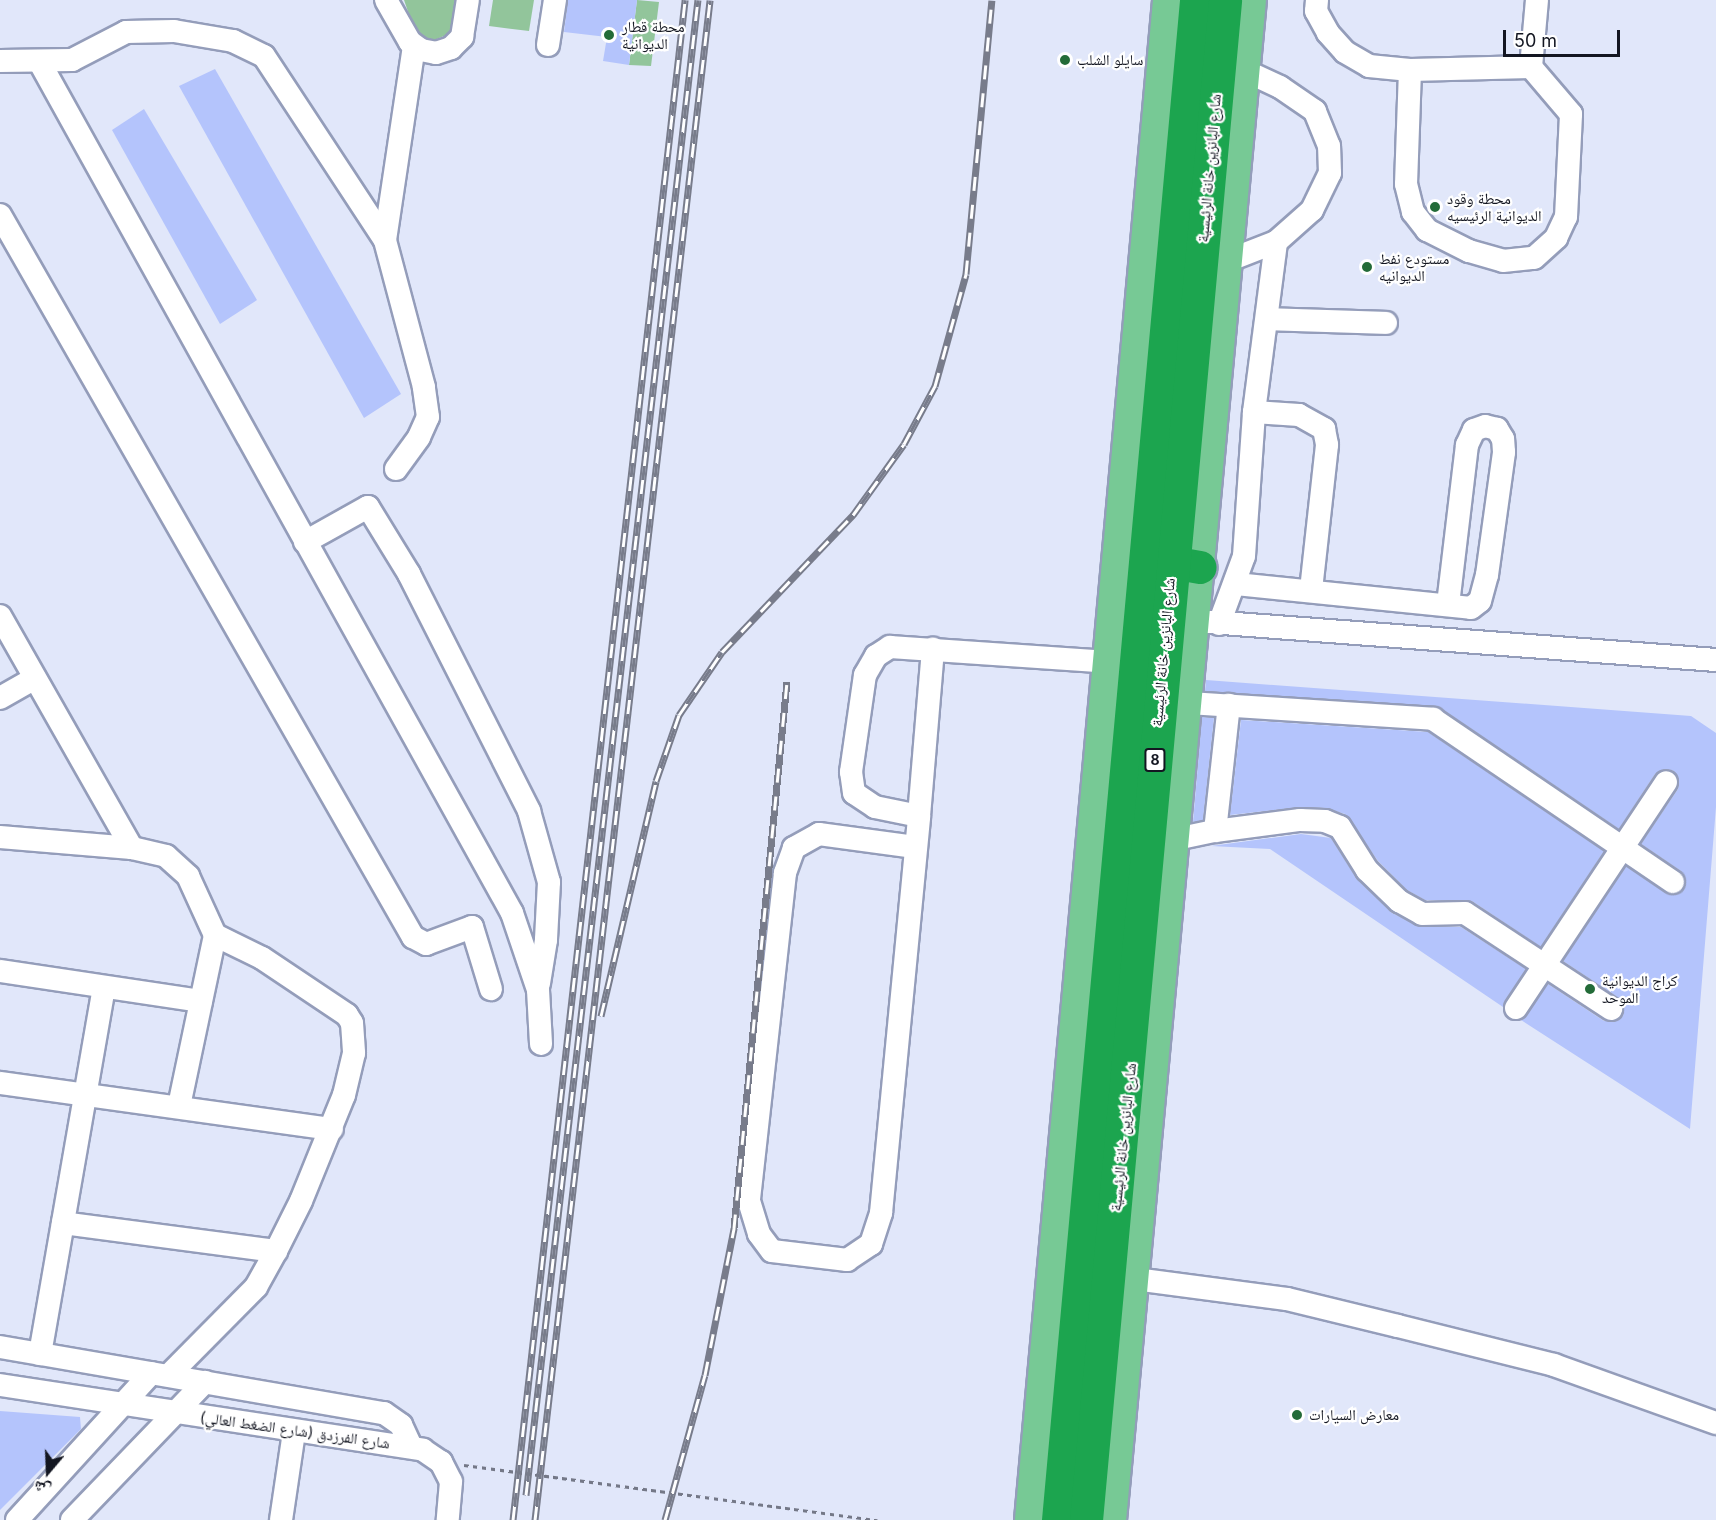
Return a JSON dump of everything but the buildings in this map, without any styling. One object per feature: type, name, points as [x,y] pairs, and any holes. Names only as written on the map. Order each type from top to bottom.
[{"type":"highway","name":"شارع البانزين خانة الرئيسية","points":[[1058,1520],[1117,668],[1196,0]]},
{"type":"highway","name":"شارع البانزين خانة الرئيسية","points":[[1086,1520],[1143,1057],[1185,565],[1225,0]]},
{"type":"main road","points":[[1029,1520],[1117,668],[1167,0]]},
{"type":"main road","points":[[1112,1520],[1135,1279],[1143,1057],[1176,839],[1188,703],[1207,623],[1185,565],[1227,261],[1252,0]]},
{"type":"street","points":[[385,0],[414,46],[436,53],[457,44],[465,30],[468,0]]},
{"type":"street","points":[[548,45],[555,0]]},
{"type":"street","points":[[1317,0],[1316,11],[1328,33],[1345,52],[1369,66],[1410,70],[1531,67]]},
{"type":"street","points":[[1410,70],[1406,184],[1413,212],[1427,230],[1470,251],[1503,261],[1534,258],[1556,238],[1566,217],[1571,114],[1531,67],[1537,0]]},
{"type":"street","points":[[0,61],[72,60],[126,32],[174,31],[232,41],[264,56],[385,240],[424,387],[428,417],[419,437],[396,469]]},
{"type":"street","points":[[385,240],[414,46]]},
{"type":"street","points":[[39,61],[512,913],[538,990]]},
{"type":"street","points":[[1227,261],[1276,242],[1312,210],[1330,173],[1329,146],[1315,111],[1280,87],[1244,70]]},
{"type":"street","points":[[0,215],[413,937],[426,944],[472,927],[491,989]]},
{"type":"street","points":[[1207,623],[1236,584],[1244,556],[1254,412],[1276,242]]},
{"type":"street","points":[[1267,319],[1386,322]]},
{"type":"street","points":[[1254,412],[1299,415],[1324,429],[1327,445],[1311,589]]},
{"type":"street","points":[[1236,584],[1311,589],[1471,608],[1480,601],[1504,452],[1503,439],[1497,429],[1485,426],[1474,430],[1467,445],[1448,605]]},
{"type":"street","points":[[305,542],[368,507],[409,574],[529,812],[549,882],[546,940],[538,990],[541,1044]]},
{"type":"street","points":[[0,616],[132,848]]},
{"type":"street","points":[[1207,623],[1716,660]]},
{"type":"street","points":[[919,816],[874,807],[854,793],[851,772],[865,675],[876,656],[890,647],[933,649],[1117,668]]},
{"type":"street","points":[[915,847],[819,834],[794,848],[785,873],[749,1202],[759,1234],[772,1251],[847,1260],[871,1244],[881,1213],[919,816],[933,649]]},
{"type":"street","points":[[0,698],[35,678]]},
{"type":"street","points":[[1188,703],[1433,719],[1673,882]]},
{"type":"street","points":[[1215,831],[1230,705]]},
{"type":"street","points":[[1516,1008],[1666,782]]},
{"type":"street","points":[[1176,839],[1215,831],[1300,820],[1325,821],[1340,827],[1367,870],[1399,901],[1422,914],[1465,913],[1611,1009]]},
{"type":"street","points":[[0,837],[132,848],[166,856],[188,876],[215,934],[179,1106]]},
{"type":"street","points":[[17,1520],[126,1405],[256,1287],[276,1251],[332,1129],[354,1053],[352,1023],[347,1015],[262,958],[215,934]]},
{"type":"street","points":[[0,971],[201,1001]]},
{"type":"street","points":[[40,1354],[83,1093],[104,988]]},
{"type":"street","points":[[0,1083],[332,1129]]},
{"type":"street","points":[[63,1223],[276,1251]]},
{"type":"street","points":[[1135,1279],[1287,1299],[1410,1328],[1554,1365],[1716,1423]]},
{"type":"street","name":"شارع الفرزدق (شارع الضغط العالي)","points":[[0,1347],[384,1413],[401,1425],[411,1446]]},
{"type":"street","points":[[72,1520],[205,1382]]},
{"type":"street","name":"شارع الفرزدق (شارع الضغط العالي)","points":[[0,1385],[294,1432],[411,1446]]},
{"type":"street","points":[[281,1520],[294,1432]]},
{"type":"street","points":[[411,1446],[423,1450],[441,1462],[451,1482],[448,1520]]},
{"type":"path","points":[[441,1462],[877,1520]]},
{"type":"green space","points":[[404,0],[458,0],[451,33],[432,41],[423,37],[413,26]]},
{"type":"green space","points":[[493,0],[534,0],[529,31],[489,26]]},
{"type":"green space","points":[[637,0],[659,2],[651,66],[629,65]]},
{"type":"railway","points":[[513,1520],[685,0]]},
{"type":"railway","points":[[526,1495],[698,0]]},
{"type":"railway","points":[[535,1520],[710,0]]},
{"type":"railway","points":[[601,1016],[656,781],[679,715],[722,652],[853,515],[904,444],[935,386],[966,274],[992,0]]},
{"type":"railway","points":[[665,1520],[705,1375],[734,1228],[787,682]]},
{"type":"place","name":"محطة قطار الديوانية","points":[[609,35]]},
{"type":"place","name":"سايلو الشلب","points":[[1065,60]]},
{"type":"place","name":"محطة وقود الديوانية الرئيسيه","points":[[1435,207]]},
{"type":"place","name":"مستودع نفط الديوانيه","points":[[1367,267]]},
{"type":"place","name":"كراج الديوانية الموحد","points":[[1590,989]]},
{"type":"place","name":"معارض السيارات","points":[[1297,1415]]}]
